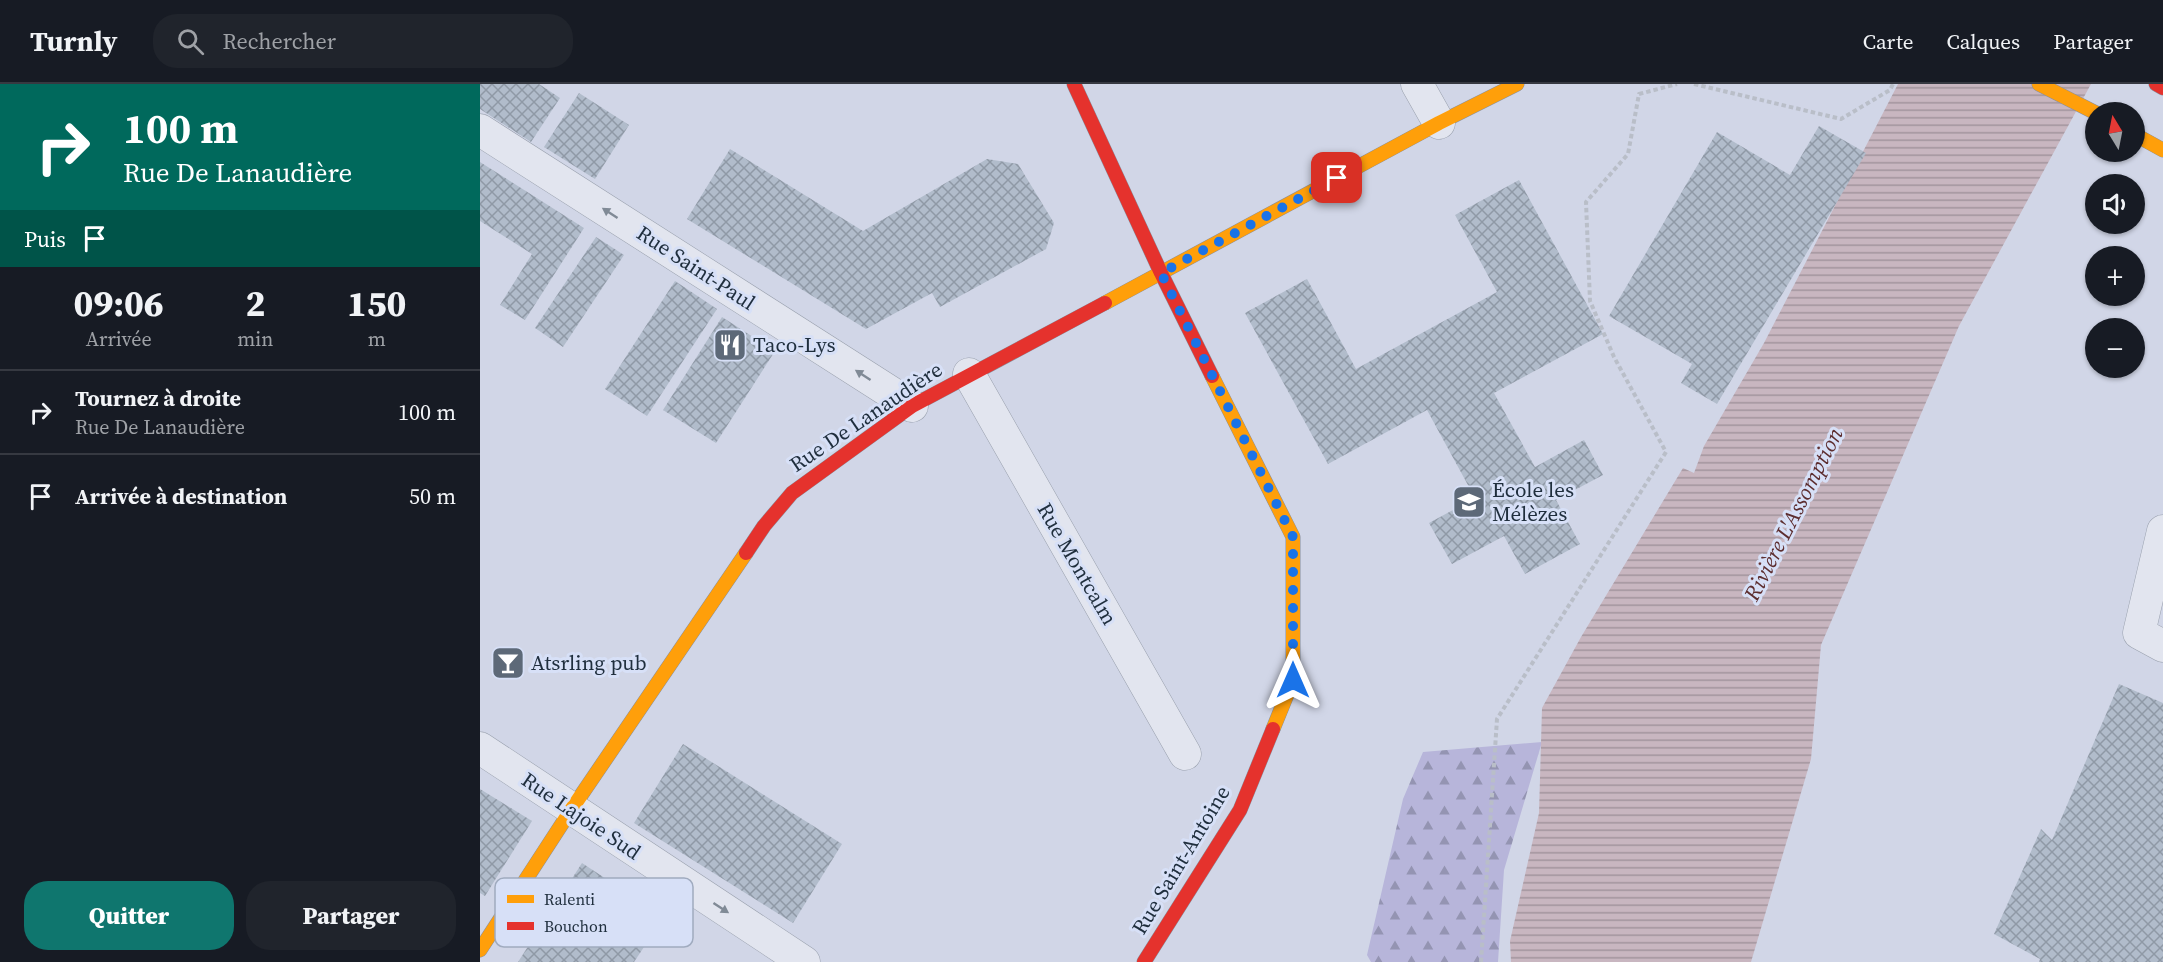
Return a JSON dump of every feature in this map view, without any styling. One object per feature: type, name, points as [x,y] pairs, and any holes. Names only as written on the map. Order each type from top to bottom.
[{"type":"street","points":[[1074,84],[1161,273]]},
{"type":"street","points":[[1417,84],[1438,123]]},
{"type":"street","name":"Rue De Lanaudière","points":[[527,878],[764,526],[792,493],[912,406],[1438,123],[1517,84]]},
{"type":"street","points":[[2039,84],[2085,107]]},
{"type":"street","points":[[2156,84],[2163,88]]},
{"type":"street","name":"Rue Saint-Paul","points":[[480,130],[912,406]]},
{"type":"street","points":[[2145,140],[2163,150]]},
{"type":"street","name":"Rue Saint-Antoine","points":[[1144,962],[1240,810],[1293,680],[1293,537],[1161,273]]},
{"type":"street","name":"Rue Montcalm","points":[[969,374],[1185,754]]},
{"type":"street","points":[[2151,639],[2163,531]]},
{"type":"street","name":"Rue Lajoie Sud","points":[[480,748],[675,878]]},
{"type":"street","name":"Rue Lajoie Sud","points":[[693,890],[804,962]]},
{"type":"street","name":"Rue De Lanaudière","points":[[480,950],[495,927]]},
{"type":"path","points":[[1481,962],[1497,719],[1666,452],[1614,357],[1590,301],[1586,202],[1628,154],[1639,94],[1677,84]]},
{"type":"path","points":[[1694,84],[1841,119],[1890,90],[1893,84]]},
{"type":"green space","points":[[1542,742],[1504,870],[1498,962],[1371,962],[1367,955],[1403,799],[1423,752]]},
{"type":"water","name":"Rivière L'Assomption","points":[[1898,84],[2091,84],[1959,326],[1821,645],[1811,759],[1751,962],[1511,962],[1510,941],[1539,813],[1542,708],[1581,637],[1683,468],[1694,473],[1704,446],[1764,343]]},
{"type":"building","points":[[480,84],[539,84],[560,98],[531,142],[480,109]]},
{"type":"building","points":[[579,93],[629,125],[595,179],[544,147]]},
{"type":"building","points":[[1819,126],[1866,153],[1717,404],[1681,383],[1692,364],[1609,316],[1717,132],[1790,175]]},
{"type":"building","points":[[730,149],[863,231],[987,159],[1018,164],[1054,223],[1046,249],[940,307],[932,293],[866,329],[687,219]]},
{"type":"building","points":[[480,162],[584,228],[525,320],[500,305],[532,254],[480,221]]},
{"type":"building","points":[[1519,180],[1603,334],[1494,393],[1535,467],[1584,440],[1603,475],[1556,500],[1580,544],[1525,574],[1504,536],[1452,564],[1429,523],[1475,498],[1427,410],[1328,464],[1245,313],[1307,279],[1356,369],[1497,292],[1455,215]]},
{"type":"building","points":[[596,237],[624,255],[563,347],[535,328]]},
{"type":"building","points":[[675,281],[717,309],[647,416],[605,389]]},
{"type":"building","points":[[722,317],[775,351],[716,443],[663,410]]},
{"type":"building","points":[[2119,684],[2163,703],[2163,962],[2039,962],[2040,959],[1994,934],[2041,829],[2052,840]]},
{"type":"building","points":[[683,744],[842,844],[793,923],[634,823]]},
{"type":"building","points":[[480,789],[532,821],[485,896],[480,893]]},
{"type":"building","points":[[582,863],[605,878],[572,878]]},
{"type":"building","points":[[528,947],[644,947],[634,962],[518,962]]},
{"type":"traffic: slow","points":[[1105,303],[1439,123],[1517,84]]},
{"type":"traffic: slow","points":[[2039,84],[2085,107]]},
{"type":"traffic: slow","points":[[2145,140],[2163,150]]},
{"type":"traffic: slow","points":[[1212,376],[1293,537],[1293,680],[1273,729]]},
{"type":"traffic: slow","points":[[527,878],[746,553]]},
{"type":"traffic: slow","points":[[480,950],[495,927]]},
{"type":"traffic: jam","points":[[1074,84],[1161,273],[1212,376]]},
{"type":"traffic: jam","points":[[2156,84],[2163,88]]},
{"type":"traffic: jam","points":[[746,553],[764,526],[792,493],[912,406],[1105,303]]},
{"type":"traffic: jam","points":[[1144,962],[1240,810],[1273,729]]},
{"type":"place","name":"Taco-Lys","points":[[730,345]]},
{"type":"place","name":"École les Mélèzes","points":[[1469,502]]},
{"type":"place","name":"Atsrling pub","points":[[508,663]]},
{"type":"route","points":[[1293,680],[1293,537],[1161,273],[1337,178]]}]
